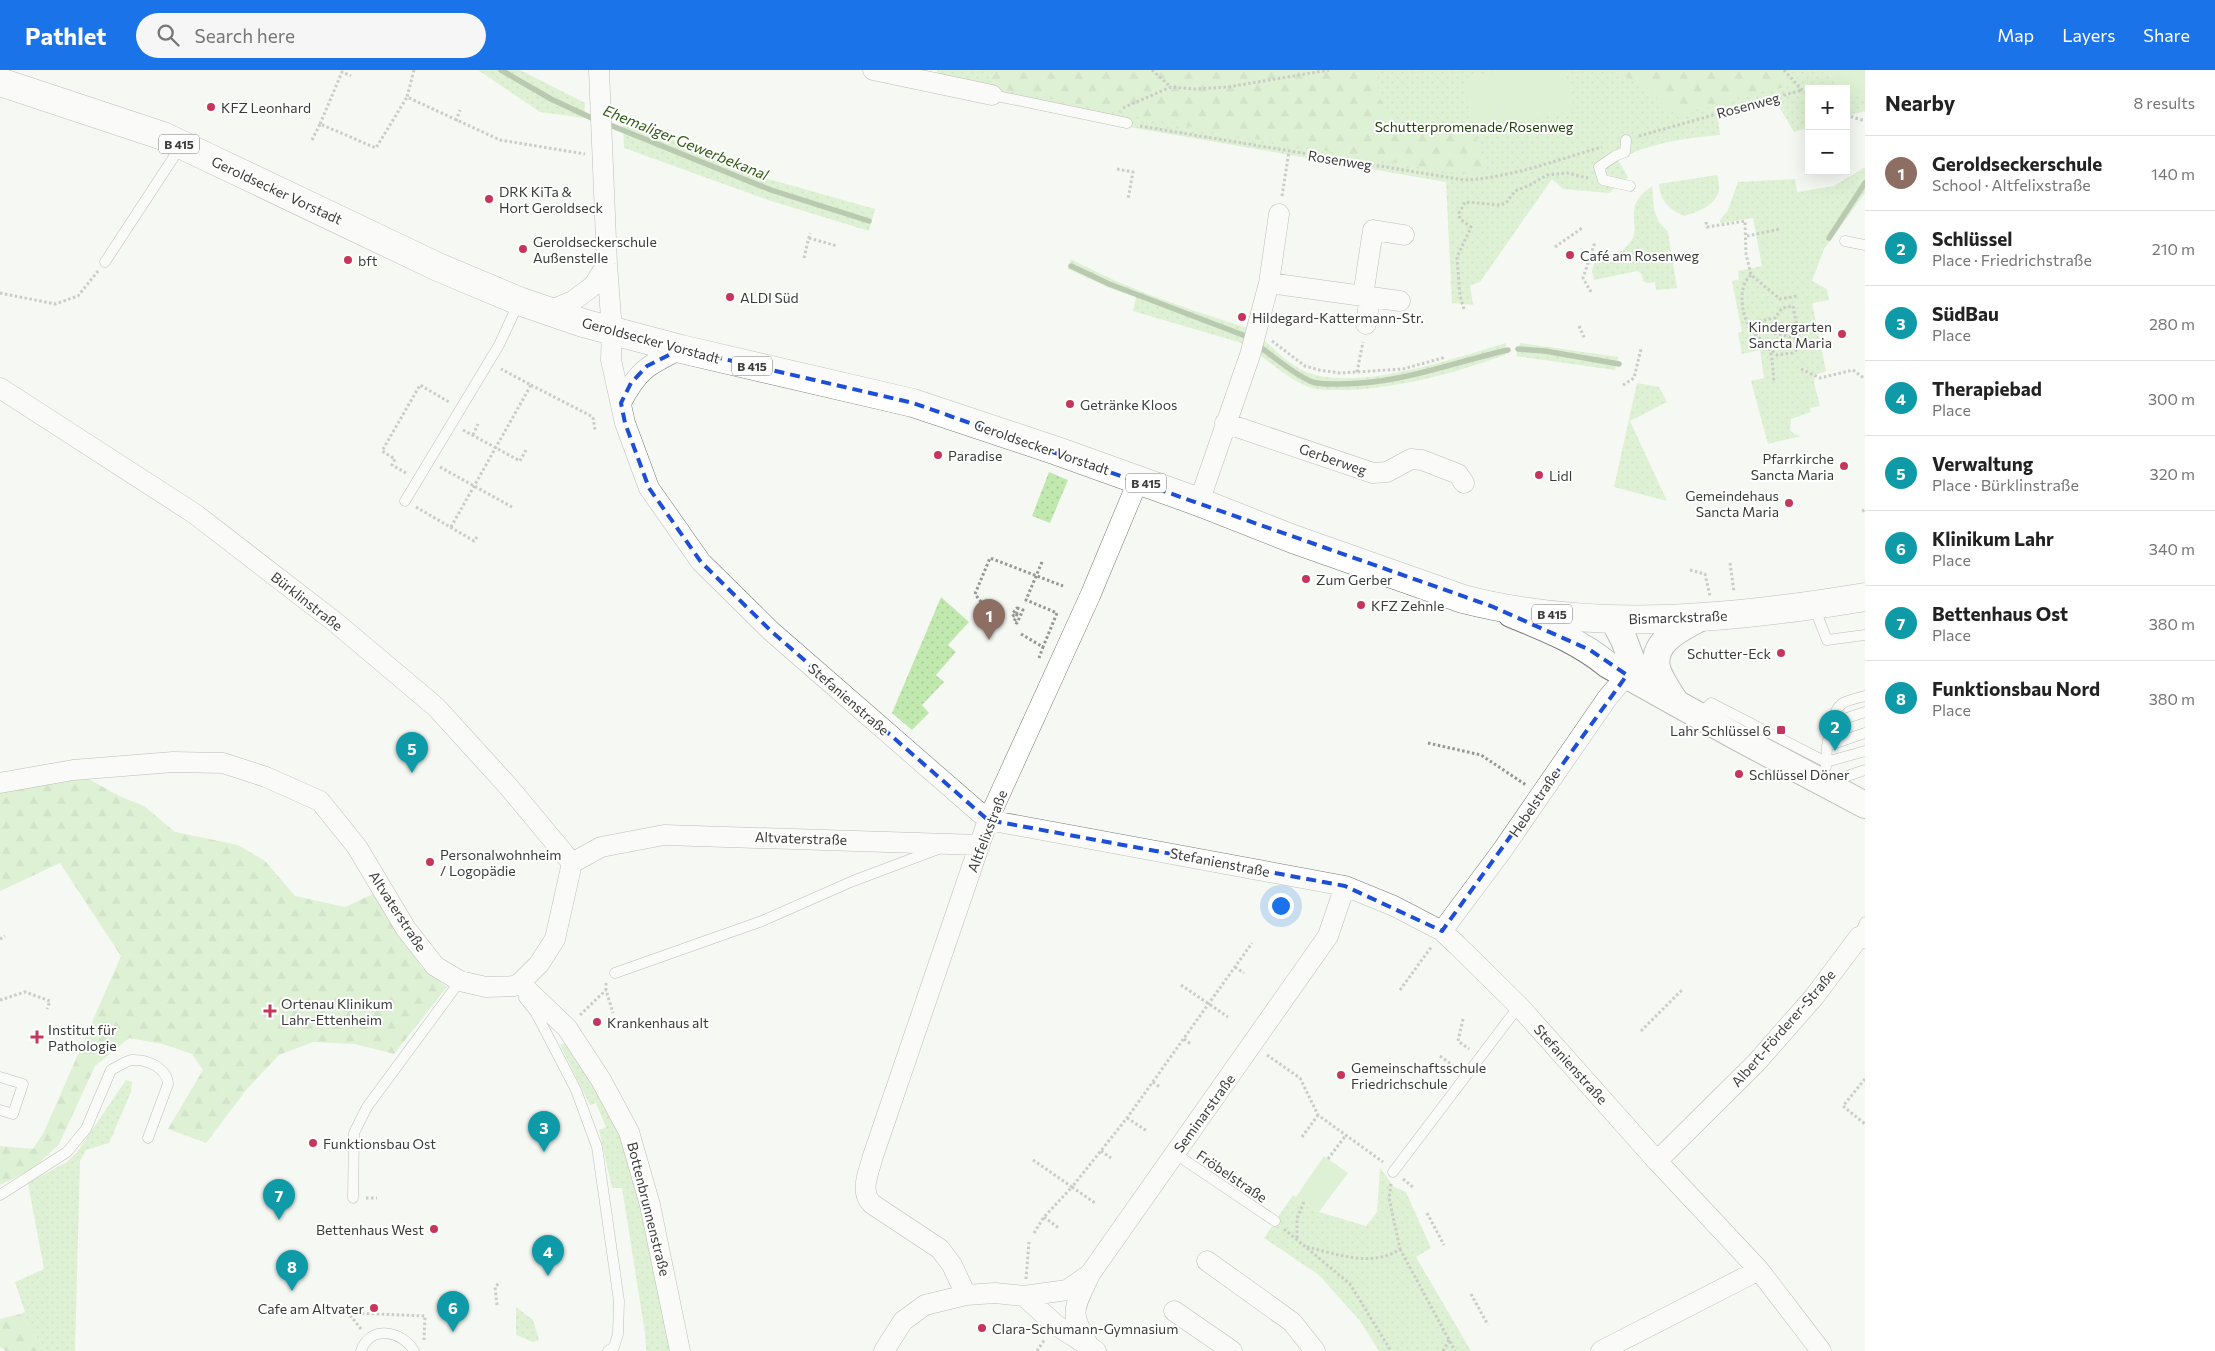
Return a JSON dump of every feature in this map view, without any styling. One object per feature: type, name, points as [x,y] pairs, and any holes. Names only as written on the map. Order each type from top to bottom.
[{"type":"main road","name":"Geroldsecker Vorstadt","points":[[0,82],[163,136],[438,267],[520,301],[612,331],[681,349],[913,403],[1056,450],[1199,502],[1293,539],[1463,599],[1491,606]]},
{"type":"main road","name":"Bismarckstraße","points":[[1491,606],[1613,619],[1717,616],[1813,606],[1865,597]]},
{"type":"street","name":"Stefanienstraße","points":[[599,70],[607,264],[612,331],[611,360],[632,444],[649,488],[702,562],[771,631],[988,820],[1345,886],[1394,906],[1442,931],[1519,1006],[1657,1161],[1759,1270],[1821,1351]]},
{"type":"street","points":[[873,70],[992,95]]},
{"type":"street","points":[[1199,502],[1258,329],[1269,282],[1279,214]]},
{"type":"street","points":[[1366,324],[1366,296],[1372,230],[1404,235]]},
{"type":"street","points":[[549,311],[573,301],[594,285],[607,264]]},
{"type":"street","points":[[1269,282],[1400,301]]},
{"type":"street","points":[[621,404],[631,383],[647,366],[681,349]]},
{"type":"street","name":"Bürklinstraße","points":[[0,388],[195,514],[335,622],[436,707],[508,785],[572,863]]},
{"type":"street","name":"Gerberweg","points":[[1225,423],[1374,473],[1387,472],[1411,459],[1422,460],[1458,474],[1464,483]]},
{"type":"street","name":"Altfelixstraße","points":[[966,1294],[952,1265],[940,1249],[872,1204],[866,1199],[864,1192],[873,1156],[988,820],[1090,596],[1138,481]]},
{"type":"street","points":[[1491,606],[1582,646],[1608,665],[1699,716],[1825,773],[1865,805]]},
{"type":"street","points":[[1676,703],[1657,668],[1659,649],[1668,636],[1717,616]]},
{"type":"street","points":[[1613,619],[1615,653],[1619,665],[1628,675]]},
{"type":"street","points":[[1613,619],[1624,640],[1633,664],[1676,703]]},
{"type":"street","name":"Hebelstraße","points":[[1442,931],[1501,852],[1608,697],[1628,675]]},
{"type":"street","name":"Altvaterstraße","points":[[0,784],[73,770],[173,762],[223,763],[266,777],[320,801],[357,847],[406,929],[435,966],[460,982],[486,986],[517,985]]},
{"type":"street","name":"Altvaterstraße","points":[[572,863],[601,848],[664,835],[980,845]]},
{"type":"street","points":[[517,985],[539,964],[555,939],[572,863]]},
{"type":"street","name":"Seminarstraße","points":[[884,1351],[902,1321],[925,1305],[966,1294],[1024,1296],[1067,1290],[1090,1274],[1328,936],[1345,886]]},
{"type":"street","name":"Albert-Förderer-Straße","points":[[1657,1161],[1756,1063],[1814,997],[1863,932]]},
{"type":"street","name":"Bottenbrunnenstraße","points":[[517,985],[567,1028],[602,1080],[629,1132],[636,1149],[680,1351]]},
{"type":"street","points":[[1207,1260],[1292,1322],[1315,1351]]},
{"type":"street","points":[[1601,1351],[1759,1270]]},
{"type":"street","points":[[1090,1274],[1074,1312],[1077,1326],[1093,1349]]},
{"type":"street","points":[[1024,1296],[1056,1325],[1093,1349]]},
{"type":"street","points":[[1174,1311],[1232,1351]]},
{"type":"lane","points":[[992,95],[1127,124]]},
{"type":"lane","points":[[1626,140],[1625,152],[1615,156],[1600,167],[1603,180],[1630,186]]},
{"type":"lane","points":[[105,262],[182,145]]},
{"type":"lane","points":[[1844,241],[1865,245]]},
{"type":"lane","points":[[406,501],[499,344],[520,301]]},
{"type":"lane","points":[[1813,606],[1827,640],[1865,635]]},
{"type":"lane","points":[[1825,773],[1827,746],[1836,712],[1842,704],[1865,696]]},
{"type":"lane","points":[[1832,723],[1865,712]]},
{"type":"lane","points":[[1827,746],[1865,733]]},
{"type":"lane","points":[[1825,773],[1865,750]]},
{"type":"lane","points":[[1825,773],[1865,770]]},
{"type":"lane","points":[[615,973],[762,921],[853,880],[956,843]]},
{"type":"lane","points":[[353,1198],[354,1133],[367,1107],[460,982]]},
{"type":"lane","points":[[517,985],[536,1013],[576,1090],[596,1141],[604,1183],[607,1221],[619,1301],[618,1334],[614,1347],[608,1351]]},
{"type":"lane","points":[[1393,1172],[1519,1006]]},
{"type":"lane","points":[[0,1195],[67,1152],[86,1129],[110,1070],[132,1060],[154,1064],[168,1078],[168,1084],[148,1138]]},
{"type":"lane","points":[[0,1077],[23,1084],[13,1114],[0,1110]]},
{"type":"lane","name":"Fröbelstraße","points":[[1174,1153],[1275,1221]]},
{"type":"lane","points":[[362,1351],[367,1341],[386,1332],[397,1334],[406,1340],[414,1351]]},
{"type":"path","points":[[320,124],[376,148],[407,97],[414,70]]},
{"type":"path","points":[[1152,70],[1171,87]]},
{"type":"path","points":[[1102,118],[1171,87],[1195,89],[1228,87],[1329,70]]},
{"type":"path","points":[[1784,70],[1805,92]]},
{"type":"path","points":[[312,140],[342,72],[351,76]]},
{"type":"path","name":"Rosenweg","points":[[1127,124],[1464,180],[1487,179],[1514,174],[1755,102],[1802,90]]},
{"type":"path","points":[[407,97],[500,140],[602,157]]},
{"type":"path","points":[[1755,102],[1759,110]]},
{"type":"path","points":[[456,121],[460,110]]},
{"type":"path","points":[[1850,116],[1865,121]]},
{"type":"path","points":[[1279,214],[1289,151]]},
{"type":"path","points":[[1117,169],[1133,172],[1128,199]]},
{"type":"path","points":[[1464,309],[1460,296],[1457,257],[1471,227],[1460,219],[1459,213],[1465,202],[1500,205],[1506,202],[1515,191],[1547,175],[1566,173],[1603,180]]},
{"type":"path","points":[[1706,222],[1708,229],[1746,221],[1746,254],[1751,275],[1780,299],[1797,296]]},
{"type":"path","points":[[1555,246],[1582,228]]},
{"type":"path","points":[[1747,236],[1780,229]]},
{"type":"path","points":[[804,258],[810,233]]},
{"type":"path","points":[[809,238],[837,246]]},
{"type":"path","points":[[1591,292],[1583,278],[1595,242]]},
{"type":"path","points":[[0,293],[55,304],[78,296],[105,262]]},
{"type":"path","points":[[1749,325],[1775,318],[1782,308],[1793,306],[1800,339],[1798,349],[1792,352],[1777,354],[1769,348],[1749,325],[1741,291],[1745,280],[1751,275]]},
{"type":"path","points":[[1357,372],[1366,324]]},
{"type":"path","points":[[1749,325],[1800,339]]},
{"type":"path","points":[[1579,326],[1585,339]]},
{"type":"path","points":[[1258,329],[1305,366],[1319,370],[1357,372],[1403,369],[1446,357]]},
{"type":"path","points":[[1769,348],[1774,383]]},
{"type":"path","points":[[1623,385],[1634,378],[1641,349]]},
{"type":"path","points":[[488,362],[592,417],[595,430]]},
{"type":"path","points":[[1801,368],[1820,378],[1853,370],[1865,379]]},
{"type":"path","points":[[418,480],[392,465],[395,459],[382,451],[420,385],[460,408]]},
{"type":"path","points":[[451,527],[531,385]]},
{"type":"path","points":[[406,409],[410,411]]},
{"type":"path","points":[[451,423],[520,461],[526,450]]},
{"type":"path","points":[[473,435],[478,424]]},
{"type":"path","points":[[394,430],[398,432]]},
{"type":"path","points":[[429,461],[512,507]]},
{"type":"path","points":[[406,501],[430,512],[474,540],[477,537]]},
{"type":"path","points":[[990,614],[975,594],[990,558],[1064,586]]},
{"type":"path","points":[[1036,664],[1057,613],[1026,602],[1042,562]]},
{"type":"path","points":[[1717,616],[1730,563]]},
{"type":"path","points":[[1690,570],[1705,574],[1717,616]]},
{"type":"path","points":[[1017,608],[1022,610],[1017,623],[1014,622],[1018,612],[1014,616],[1012,614],[1017,608]]},
{"type":"path","points":[[1022,634],[1043,647]]},
{"type":"path","points":[[1428,743],[1481,755],[1540,794]]},
{"type":"path","points":[[0,939],[5,936]]},
{"type":"path","points":[[1034,1233],[1044,1217],[1072,1187],[1127,1118],[1252,943]]},
{"type":"path","points":[[1400,990],[1429,951]]},
{"type":"path","points":[[1235,967],[1244,973]]},
{"type":"path","points":[[613,1013],[606,990],[607,980],[615,973]]},
{"type":"path","points":[[1181,985],[1228,1017]]},
{"type":"path","points":[[567,1028],[606,990]]},
{"type":"path","points":[[1641,1031],[1682,990]]},
{"type":"path","points":[[0,1000],[25,992],[50,1001],[47,1009]]},
{"type":"path","points":[[1458,1041],[1463,1019]]},
{"type":"path","points":[[1184,1039],[1192,1045]]},
{"type":"path","points":[[1268,1056],[1300,1078],[1318,1115],[1375,1156]]},
{"type":"path","points":[[1440,1056],[1466,1074]]},
{"type":"path","points":[[1865,1080],[1843,1106],[1865,1124]]},
{"type":"path","points":[[1153,1082],[1161,1088]]},
{"type":"path","points":[[1302,1138],[1318,1115]]},
{"type":"path","points":[[1127,1118],[1147,1131]]},
{"type":"path","points":[[1328,1159],[1346,1135]]},
{"type":"path","points":[[1101,1151],[1111,1158]]},
{"type":"path","points":[[1033,1160],[1095,1204]]},
{"type":"path","points":[[1393,1172],[1389,1198],[1400,1249],[1455,1351]]},
{"type":"path","points":[[1297,1239],[1297,1218],[1304,1202]]},
{"type":"path","points":[[1427,1213],[1444,1245]]},
{"type":"path","points":[[1044,1217],[1060,1229]]},
{"type":"path","points":[[1275,1221],[1350,1284],[1391,1351]]},
{"type":"path","points":[[1024,1296],[1030,1242]]},
{"type":"path","points":[[1306,1247],[1369,1259],[1390,1256],[1400,1249]]},
{"type":"path","points":[[497,1305],[495,1287],[500,1282]]},
{"type":"path","points":[[1471,1294],[1488,1325]]},
{"type":"path","points":[[1037,1351],[1047,1337]]},
{"type":"path","points":[[1443,1351],[1449,1340]]},
{"type":"highlighted area","points":[[681,349],[913,403],[1491,606],[1590,650],[1627,675],[1442,931],[1345,886],[988,820],[771,631],[701,562],[649,488],[625,423],[621,403],[631,383],[647,366]]},
{"type":"green space","points":[[478,70],[520,70],[585,103],[584,118],[540,112]]},
{"type":"green space","name":"Schutterpromenade/Rosenweg","points":[[937,70],[1823,70],[1841,85],[1805,85],[1805,128],[1794,132],[1776,101],[1718,117],[1720,135],[1668,142],[1630,154],[1618,160],[1628,177],[1609,193],[1563,189],[1552,179],[1480,282],[1470,286],[1473,305],[1452,303],[1446,182],[1112,124],[934,87]]},
{"type":"green space","points":[[993,70],[1380,70],[1377,93],[1393,120],[1411,136],[1439,132],[1476,138],[1488,172],[1463,174],[1238,136],[1025,94],[990,86]]},
{"type":"green space","points":[[1503,70],[1565,70],[1574,110],[1475,132],[1463,79]]},
{"type":"green space","points":[[1606,70],[1781,70],[1786,77],[1787,87],[1764,91],[1683,115],[1668,109],[1642,83]]},
{"type":"green space","points":[[1823,70],[1865,70],[1865,96],[1851,93],[1850,85],[1841,85]]},
{"type":"green space","points":[[1850,92],[1865,96],[1865,111],[1850,115]]},
{"type":"green space","points":[[623,119],[765,178],[875,209],[869,231],[768,200],[624,148]]},
{"type":"green space","points":[[1865,167],[1865,193],[1824,249],[1812,281],[1827,289],[1829,300],[1812,303],[1826,371],[1815,375],[1814,383],[1820,406],[1810,408],[1811,412],[1791,419],[1790,430],[1794,434],[1801,436],[1768,444],[1751,381],[1764,378],[1760,350],[1742,354],[1738,333],[1742,332],[1732,281],[1739,279],[1738,271],[1762,266],[1753,218],[1720,223],[1720,220],[1728,210],[1738,182],[1795,179],[1797,192],[1834,186]]},
{"type":"green space","points":[[1717,175],[1719,189],[1717,197],[1705,208],[1684,216],[1663,200],[1659,184]]},
{"type":"green space","points":[[1652,186],[1654,210],[1659,222],[1668,232],[1677,288],[1656,290],[1655,282],[1647,283],[1643,281],[1642,274],[1637,271],[1594,280],[1592,270],[1596,258],[1622,250],[1630,243],[1634,235],[1636,204],[1641,195]]},
{"type":"green space","points":[[1071,259],[1137,289],[1250,329],[1245,344],[1133,311],[1136,297],[1110,288],[1068,269]]},
{"type":"green space","points":[[1263,339],[1298,368],[1312,374],[1333,378],[1357,378],[1409,370],[1506,343],[1505,355],[1447,373],[1407,383],[1367,389],[1322,390],[1302,384],[1258,354]]},
{"type":"green space","points":[[1520,343],[1618,357],[1615,370],[1516,356]]},
{"type":"green space","points":[[1637,383],[1659,387],[1667,402],[1630,421],[1667,501],[1614,487]]},
{"type":"green space","points":[[1049,472],[1068,480],[1050,523],[1032,516]]},
{"type":"green space","points":[[941,597],[969,622],[948,645],[956,652],[936,675],[944,682],[922,705],[929,713],[912,730],[892,713]]},
{"type":"green space","points":[[87,778],[119,796],[144,806],[175,832],[238,845],[265,861],[295,896],[345,907],[384,889],[421,967],[447,987],[394,1054],[355,1044],[313,1042],[279,1055],[246,1090],[206,1143],[168,1129],[203,1070],[192,1054],[163,1044],[129,1038],[95,1066],[59,1144],[33,1169],[0,1185],[0,1146],[33,1149],[44,1132],[121,956],[60,863],[0,891],[0,789]]},
{"type":"green space","points":[[568,1041],[624,1142],[636,1181],[672,1351],[646,1351],[645,1333],[622,1188],[612,1188],[599,1130],[606,1127],[596,1103],[590,1105],[560,1045]]},
{"type":"green space","points":[[126,1080],[132,1082],[131,1092],[109,1143],[86,1150],[80,1161],[75,1351],[46,1351],[20,1314],[25,1312],[15,1282],[44,1269],[28,1183],[67,1162],[77,1152]]},
{"type":"green space","points":[[1324,1156],[1348,1173],[1319,1212],[1296,1197]]},
{"type":"green space","points":[[1380,1168],[1394,1187],[1406,1192],[1431,1248],[1416,1257],[1471,1351],[1379,1351],[1360,1321],[1319,1275],[1264,1238],[1293,1195],[1319,1212],[1366,1226],[1377,1212]]},
{"type":"green space","points":[[516,1307],[533,1320],[539,1340],[533,1342],[516,1335]]},
{"type":"green space","points":[[20,1314],[46,1351],[6,1351],[0,1347],[0,1319]]},
{"type":"waterway","name":"Ehemaliger Gewerbekanal","points":[[501,70],[551,99],[596,120]]},
{"type":"waterway","name":"Ehemaliger Gewerbekanal","points":[[605,123],[771,190],[869,221]]},
{"type":"waterway","name":"Ehemaliger Gewerbekanal","points":[[1829,238],[1865,183]]},
{"type":"waterway","name":"Ehemaliger Gewerbekanal","points":[[1071,266],[1109,284],[1243,335],[1293,371],[1317,383],[1340,384],[1384,381],[1508,350]]},
{"type":"waterway","name":"Ehemaliger Gewerbekanal","points":[[1518,349],[1545,351],[1619,364]]},
{"type":"place","name":"KFZ Leonhard","points":[[211,107]]},
{"type":"place","name":"DRK KiTa & Hort Geroldseck","points":[[489,199]]},
{"type":"place","name":"Geroldseckerschule Außenstelle","points":[[523,249]]},
{"type":"place","name":"Café am Rosenweg","points":[[1570,255]]},
{"type":"place","name":"bft","points":[[348,260]]},
{"type":"place","name":"ALDI Süd","points":[[730,297]]},
{"type":"place","name":"Hildegard-Kattermann-Str.","points":[[1242,317]]},
{"type":"place","name":"Kindergarten Sancta Maria","points":[[1842,334]]},
{"type":"place","name":"Getränke Kloos","points":[[1070,404]]},
{"type":"place","name":"Paradise","points":[[938,455]]},
{"type":"place","name":"Pfarrkirche Sancta Maria","points":[[1844,466]]},
{"type":"place","name":"Lidl","points":[[1539,475]]},
{"type":"place","name":"Gemeindehaus Sancta Maria","points":[[1789,503]]},
{"type":"place","name":"Zum Gerber","points":[[1306,579]]},
{"type":"place","name":"KFZ Zehnle","points":[[1361,605]]},
{"type":"place","name":"Geroldseckerschule","points":[[989,640]]},
{"type":"place","name":"Schutter-Eck","points":[[1781,653]]},
{"type":"place","name":"Lahr Schlüssel 6","points":[[1781,730]]},
{"type":"place","name":"Schlüssel","points":[[1835,751]]},
{"type":"place","name":"Verwaltung","points":[[412,773]]},
{"type":"place","name":"Schlüssel Döner","points":[[1739,774]]},
{"type":"place","name":"Personalwohnheim / Logopädie","points":[[430,862]]},
{"type":"place","name":"Ortenau Klinikum Lahr-Ettenheim","points":[[270,1011]]},
{"type":"place","name":"Krankenhaus alt","points":[[597,1022]]},
{"type":"place","name":"Institut für Pathologie","points":[[37,1037]]},
{"type":"place","name":"Gemeinschaftsschule Friedrichschule","points":[[1341,1075]]},
{"type":"place","name":"Funktionsbau Ost","points":[[313,1143]]},
{"type":"place","name":"SüdBau","points":[[544,1152]]},
{"type":"place","name":"Bettenhaus Ost","points":[[279,1220]]},
{"type":"place","name":"Bettenhaus West","points":[[434,1229]]},
{"type":"place","name":"Therapiebad","points":[[548,1276]]},
{"type":"place","name":"Funktionsbau Nord","points":[[292,1291]]},
{"type":"place","name":"Cafe am Altvater","points":[[374,1308]]},
{"type":"place","name":"Clara-Schumann-Gymnasium","points":[[982,1328]]},
{"type":"place","name":"Klinikum Lahr","points":[[453,1332]]}]
